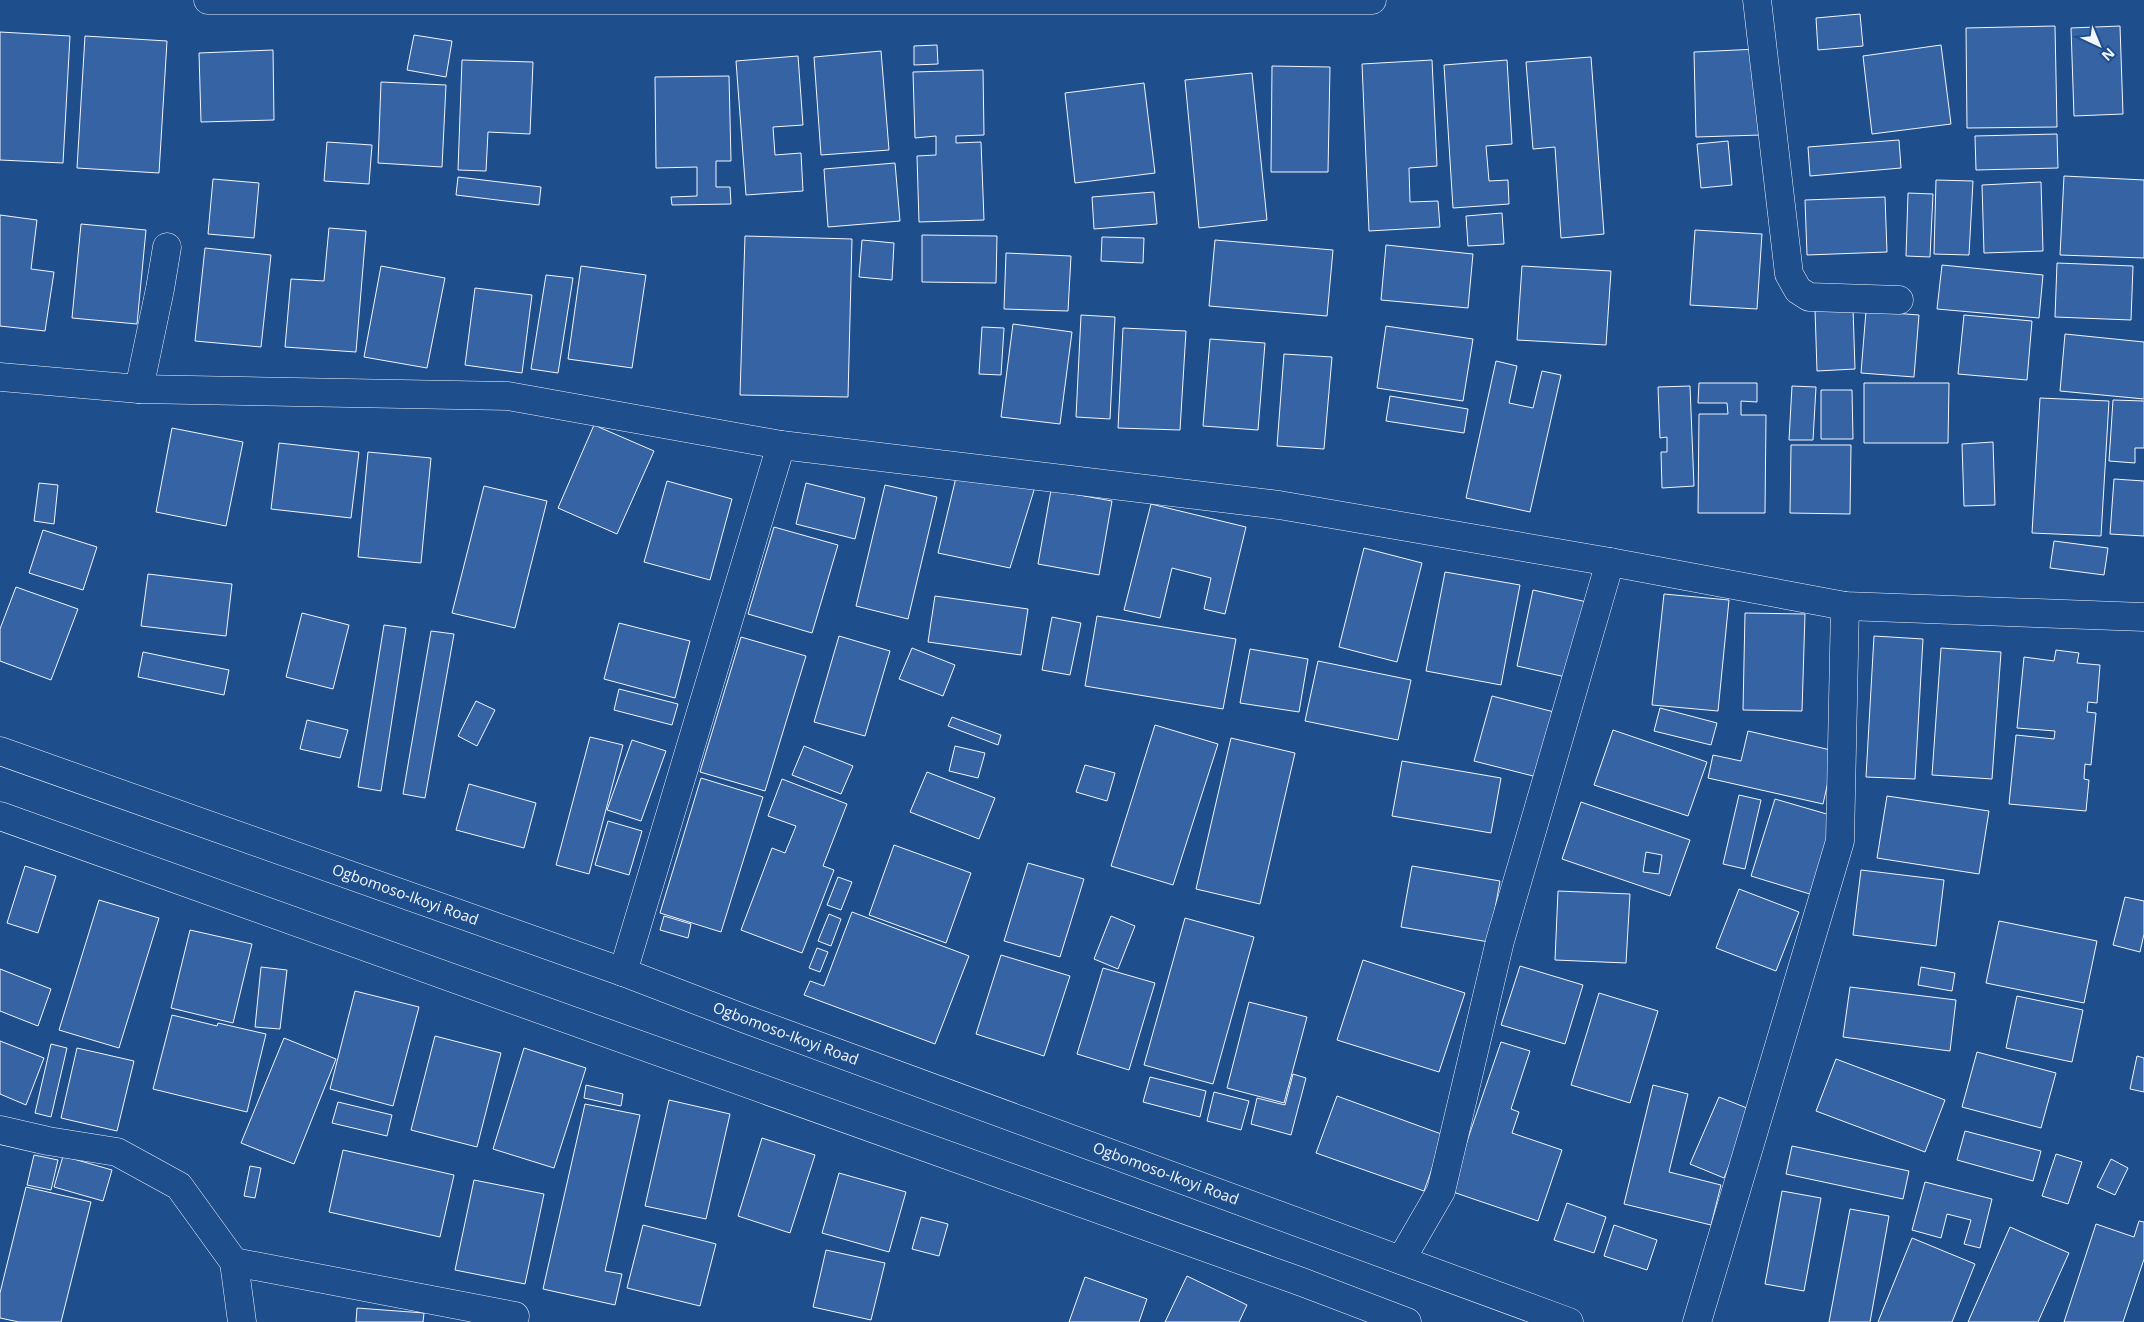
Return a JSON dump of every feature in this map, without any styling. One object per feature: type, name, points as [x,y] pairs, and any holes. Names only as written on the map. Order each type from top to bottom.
[{"type":"street","points":[[208,0],[1372,0]]},
{"type":"street","points":[[1757,0],[1789,274],[1798,290],[1809,297],[1898,300]]},
{"type":"street","points":[[139,389],[167,247]]},
{"type":"street","points":[[0,377],[139,389],[508,396],[781,445],[1280,505],[1610,562],[1844,606],[2144,617]]},
{"type":"street","points":[[623,972],[781,445]]},
{"type":"street","points":[[1401,1260],[1441,1191],[1500,941],[1610,562]]},
{"type":"street","points":[[1698,1322],[1840,841],[1844,606]]},
{"type":"street","name":"Ogbomoso-Ikoyi Road","points":[[0,751],[623,972],[757,1024],[1570,1322]]},
{"type":"street","points":[[0,816],[1255,1265],[1407,1322]]},
{"type":"street","points":[[0,1130],[48,1141],[117,1152],[179,1186],[234,1262],[242,1322]]},
{"type":"street","points":[[234,1262],[515,1316]]},
{"type":"building","points":[[1860,14],[1863,46],[1818,50],[1816,18]]},
{"type":"building","points":[[2055,26],[2057,127],[1967,128],[1966,28]]},
{"type":"building","points":[[2120,26],[2123,114],[2074,116],[2071,28]]},
{"type":"building","points":[[0,32],[70,36],[63,163],[0,160]]},
{"type":"building","points":[[414,35],[452,41],[446,77],[407,70]]},
{"type":"building","points":[[85,36],[167,41],[159,173],[77,168]]},
{"type":"building","points":[[937,45],[938,64],[914,65],[914,46]]},
{"type":"building","points":[[1941,45],[1951,124],[1872,134],[1863,56]]},
{"type":"building","points":[[1758,49],[1761,135],[1696,137],[1694,52]]},
{"type":"building","points":[[273,50],[274,120],[201,122],[199,53]]},
{"type":"building","points":[[881,51],[889,150],[821,155],[814,57]]},
{"type":"building","points":[[798,56],[803,125],[773,127],[775,155],[801,153],[803,191],[746,195],[736,61]]},
{"type":"building","points":[[1591,57],[1604,234],[1561,238],[1555,147],[1533,149],[1526,62]]},
{"type":"building","points":[[462,60],[533,62],[530,134],[488,132],[486,171],[458,170]]},
{"type":"building","points":[[1432,60],[1437,166],[1409,168],[1410,202],[1438,201],[1440,227],[1369,231],[1362,64]]},
{"type":"building","points":[[1507,60],[1512,144],[1486,146],[1489,181],[1508,180],[1509,204],[1453,208],[1444,65]]},
{"type":"building","points":[[1272,66],[1330,67],[1328,172],[1271,172]]},
{"type":"building","points":[[983,70],[984,135],[956,136],[956,143],[981,142],[984,220],[919,222],[917,156],[936,155],[936,136],[915,138],[913,72]]},
{"type":"building","points":[[1252,73],[1267,220],[1199,228],[1185,80]]},
{"type":"building","points":[[729,76],[731,161],[716,161],[716,187],[730,187],[731,204],[672,205],[671,197],[697,196],[697,167],[656,168],[655,77]]},
{"type":"building","points":[[381,82],[446,85],[442,167],[378,163]]},
{"type":"building","points":[[1144,83],[1155,173],[1075,183],[1065,93]]},
{"type":"building","points":[[2057,134],[2058,168],[1976,170],[1975,136]]},
{"type":"building","points":[[1899,140],[1901,168],[1810,176],[1808,147]]},
{"type":"building","points":[[1728,141],[1732,185],[1701,188],[1697,144]]},
{"type":"building","points":[[327,142],[372,145],[369,184],[324,181]]},
{"type":"building","points":[[895,163],[900,221],[828,227],[824,169]]},
{"type":"building","points":[[2064,176],[2144,180],[2144,258],[2060,255]]},
{"type":"building","points":[[458,177],[541,187],[539,205],[456,195]]},
{"type":"building","points":[[213,179],[259,183],[254,238],[208,234]]},
{"type":"building","points":[[1936,180],[1973,181],[1969,255],[1934,254]]},
{"type":"building","points":[[2041,182],[2043,251],[1984,253],[1982,185]]},
{"type":"building","points":[[1154,192],[1157,224],[1094,229],[1092,197]]},
{"type":"building","points":[[1908,193],[1933,194],[1930,257],[1906,256]]},
{"type":"building","points":[[1885,197],[1887,252],[1807,255],[1805,200]]},
{"type":"building","points":[[1502,213],[1504,244],[1468,246],[1466,216]]},
{"type":"building","points":[[0,215],[37,220],[31,269],[54,272],[45,331],[0,326]]},
{"type":"building","points":[[81,224],[146,230],[137,324],[72,318]]},
{"type":"building","points":[[329,228],[366,231],[356,352],[285,347],[291,279],[324,281]]},
{"type":"building","points":[[1695,230],[1762,234],[1757,309],[1690,305]]},
{"type":"building","points":[[922,235],[997,236],[996,283],[922,282]]},
{"type":"building","points":[[745,236],[852,239],[848,397],[740,395]]},
{"type":"building","points":[[1102,237],[1144,238],[1143,263],[1101,261]]},
{"type":"building","points":[[862,240],[894,243],[892,280],[859,277]]},
{"type":"building","points":[[1215,240],[1333,250],[1327,316],[1209,306]]},
{"type":"building","points":[[1386,245],[1473,254],[1468,308],[1381,300]]},
{"type":"building","points":[[205,248],[271,255],[261,347],[195,341]]},
{"type":"building","points":[[1006,253],[1071,256],[1068,311],[1004,309]]},
{"type":"building","points":[[2057,263],[2133,266],[2131,320],[2055,317]]},
{"type":"building","points":[[1942,265],[2043,275],[2039,318],[1937,309]]},
{"type":"building","points":[[381,266],[445,278],[427,368],[364,357]]},
{"type":"building","points":[[581,266],[646,275],[632,368],[568,359]]},
{"type":"building","points":[[1522,266],[1611,271],[1606,345],[1517,340]]},
{"type":"building","points":[[546,275],[573,278],[558,373],[531,369]]},
{"type":"building","points":[[475,288],[532,295],[522,373],[465,365]]},
{"type":"building","points":[[1853,308],[1855,369],[1817,371],[1815,309]]},
{"type":"building","points":[[1866,311],[1919,315],[1914,377],[1861,373]]},
{"type":"building","points":[[1081,315],[1115,317],[1110,419],[1076,417]]},
{"type":"building","points":[[1964,315],[2032,321],[2027,380],[1958,374]]},
{"type":"building","points":[[1013,324],[1072,332],[1060,424],[1001,417]]},
{"type":"building","points":[[1386,326],[1473,339],[1463,401],[1377,388]]},
{"type":"building","points":[[982,327],[1004,328],[1001,375],[979,374]]},
{"type":"building","points":[[1123,328],[1186,331],[1180,430],[1118,428]]},
{"type":"building","points":[[2065,334],[2144,342],[2144,399],[2060,391]]},
{"type":"building","points":[[1210,339],[1265,343],[1258,430],[1203,426]]},
{"type":"building","points":[[1284,354],[1332,357],[1324,449],[1277,446]]},
{"type":"building","points":[[1496,361],[1517,366],[1509,403],[1533,408],[1542,371],[1561,375],[1530,512],[1466,498]]},
{"type":"building","points":[[1699,383],[1757,383],[1757,402],[1741,401],[1741,415],[1766,415],[1765,513],[1698,513],[1699,414],[1728,414],[1727,403],[1698,403]]},
{"type":"building","points":[[1864,383],[1949,383],[1948,443],[1864,443]]},
{"type":"building","points":[[1690,386],[1694,486],[1662,488],[1661,452],[1667,452],[1667,437],[1660,438],[1658,387]]},
{"type":"building","points":[[1792,386],[1816,387],[1813,440],[1789,440]]},
{"type":"building","points":[[1821,390],[1852,390],[1853,439],[1821,439]]},
{"type":"building","points":[[1390,396],[1468,409],[1464,433],[1386,421]]},
{"type":"building","points":[[2040,398],[2109,401],[2101,536],[2032,533]]},
{"type":"building","points":[[2113,400],[2144,401],[2144,448],[2135,448],[2135,463],[2109,461]]},
{"type":"building","points":[[594,425],[654,451],[617,534],[558,508]]},
{"type":"building","points":[[172,428],[243,442],[226,526],[156,512]]},
{"type":"building","points":[[1993,442],[1995,505],[1964,506],[1962,444]]},
{"type":"building","points":[[279,443],[359,452],[351,518],[271,509]]},
{"type":"building","points":[[1791,445],[1851,445],[1850,514],[1790,513]]},
{"type":"building","points":[[368,452],[431,458],[421,563],[358,557]]},
{"type":"building","points":[[958,469],[1035,487],[1010,568],[938,553]]},
{"type":"building","points":[[2114,479],[2144,481],[2144,536],[2110,534]]},
{"type":"building","points":[[667,481],[732,499],[710,580],[644,562]]},
{"type":"building","points":[[39,483],[58,485],[54,524],[34,521]]},
{"type":"building","points":[[806,483],[865,498],[855,539],[796,524]]},
{"type":"building","points":[[885,485],[937,497],[908,619],[856,606]]},
{"type":"building","points":[[484,486],[547,501],[515,628],[452,613]]},
{"type":"building","points":[[1051,490],[1112,501],[1099,575],[1038,564]]},
{"type":"building","points":[[1151,504],[1246,527],[1225,614],[1204,609],[1211,578],[1172,568],[1160,618],[1124,610]]},
{"type":"building","points":[[774,527],[838,545],[812,633],[748,614]]},
{"type":"building","points":[[43,530],[97,547],[83,590],[29,573]]},
{"type":"building","points":[[2054,541],[2108,548],[2104,575],[2050,568]]},
{"type":"building","points":[[1364,548],[1422,563],[1397,662],[1339,647]]},
{"type":"building","points":[[1445,572],[1520,585],[1501,685],[1426,671]]},
{"type":"building","points":[[148,574],[232,584],[226,636],[141,626]]},
{"type":"building","points":[[16,587],[78,609],[51,680],[0,661],[0,629]]},
{"type":"building","points":[[1533,590],[1587,602],[1570,678],[1517,666]]},
{"type":"building","points":[[1664,594],[1729,600],[1718,711],[1652,705]]},
{"type":"building","points":[[935,596],[1028,609],[1021,655],[928,642]]},
{"type":"building","points":[[302,613],[349,625],[333,689],[286,677]]},
{"type":"building","points":[[1745,613],[1805,614],[1802,711],[1743,710]]},
{"type":"building","points":[[1097,616],[1236,639],[1223,709],[1085,686]]},
{"type":"building","points":[[1052,617],[1081,623],[1070,675],[1042,670]]},
{"type":"building","points":[[619,623],[690,641],[675,698],[604,679]]},
{"type":"building","points":[[384,625],[406,628],[381,791],[358,787]]},
{"type":"building","points":[[431,631],[454,634],[425,798],[403,794]]},
{"type":"building","points":[[839,636],[890,651],[865,736],[814,722]]},
{"type":"building","points":[[1874,636],[1923,639],[1915,779],[1866,777]]},
{"type":"building","points":[[741,637],[806,656],[765,791],[700,772]]},
{"type":"building","points":[[912,648],[955,665],[943,696],[899,679]]},
{"type":"building","points":[[1941,648],[2001,652],[1992,779],[1932,775]]},
{"type":"building","points":[[1250,649],[1308,659],[1299,712],[1240,703]]},
{"type":"building","points":[[2056,650],[2079,653],[2077,663],[2100,665],[2097,703],[2088,702],[2087,712],[2096,713],[2091,765],[2085,764],[2084,779],[2089,780],[2086,811],[2009,804],[2016,735],[2054,739],[2055,731],[2017,728],[2024,657],[2054,661]]},
{"type":"building","points":[[143,652],[229,670],[224,695],[138,677]]},
{"type":"building","points":[[1318,661],[1411,680],[1398,740],[1305,721]]},
{"type":"building","points":[[619,689],[678,704],[672,725],[614,710]]},
{"type":"building","points":[[1492,696],[1558,713],[1541,778],[1474,761]]},
{"type":"building","points":[[476,701],[495,710],[477,746],[458,736]]},
{"type":"building","points":[[1660,708],[1717,723],[1711,745],[1654,731]]},
{"type":"building","points":[[952,717],[1001,735],[998,745],[948,726]]},
{"type":"building","points":[[307,720],[348,730],[340,758],[300,749]]},
{"type":"building","points":[[1155,725],[1218,744],[1173,885],[1111,866]]},
{"type":"building","points":[[1613,730],[1707,762],[1688,816],[1594,785]]},
{"type":"building","points":[[1748,731],[1835,751],[1823,804],[1708,778],[1713,755],[1741,761]]},
{"type":"building","points":[[590,737],[623,745],[589,874],[556,865]]},
{"type":"building","points":[[1231,738],[1295,753],[1260,904],[1196,889]]},
{"type":"building","points":[[632,740],[666,751],[641,821],[607,810]]},
{"type":"building","points":[[804,746],[853,766],[841,794],[792,775]]},
{"type":"building","points":[[955,746],[985,753],[978,778],[949,771]]},
{"type":"building","points":[[1402,761],[1501,778],[1491,833],[1392,816]]},
{"type":"building","points":[[1085,765],[1115,773],[1107,801],[1076,792]]},
{"type":"building","points":[[927,772],[995,798],[979,839],[910,812]]},
{"type":"building","points":[[701,778],[763,797],[721,932],[660,913]]},
{"type":"building","points":[[782,779],[847,804],[823,866],[834,870],[802,953],[741,930],[772,848],[785,853],[796,826],[768,816]]},
{"type":"building","points":[[469,784],[536,803],[524,848],[456,830]]},
{"type":"building","points":[[1739,795],[1761,800],[1745,869],[1723,864]]},
{"type":"building","points":[[1887,796],[1989,811],[1979,874],[1877,858]]},
{"type":"building","points":[[1775,799],[1837,817],[1813,895],[1751,876]]},
{"type":"building","points":[[1581,802],[1690,840],[1670,896],[1562,859]],"holes":[[[1646,852],[1662,855],[1659,874],[1643,872]]]},
{"type":"building","points":[[608,821],[642,831],[629,875],[595,865]]},
{"type":"building","points":[[894,845],[971,873],[946,943],[869,915]]},
{"type":"building","points":[[1028,863],[1084,879],[1060,957],[1004,941]]},
{"type":"building","points":[[25,866],[56,876],[38,933],[7,923]]},
{"type":"building","points":[[1412,866],[1500,881],[1489,942],[1401,927]]},
{"type":"building","points":[[1861,870],[1944,880],[1936,946],[1853,935]]},
{"type":"building","points":[[838,877],[852,882],[841,910],[827,905]]},
{"type":"building","points":[[1739,889],[1799,912],[1776,971],[1716,948]]},
{"type":"building","points":[[1558,891],[1630,894],[1626,963],[1555,960]]},
{"type":"building","points":[[2125,897],[2144,901],[2144,934],[2140,952],[2113,945]]},
{"type":"building","points":[[99,900],[159,918],[119,1048],[59,1030]]},
{"type":"building","points":[[852,912],[969,956],[935,1044],[804,995],[810,981],[824,986]]},
{"type":"building","points":[[829,914],[841,919],[831,946],[818,941]]},
{"type":"building","points":[[664,916],[691,924],[688,938],[660,930]]},
{"type":"building","points":[[1111,916],[1135,926],[1118,969],[1094,959]]},
{"type":"building","points":[[1185,918],[1254,937],[1213,1084],[1144,1065]]},
{"type":"building","points":[[1999,921],[2097,941],[2084,1003],[1986,983]]},
{"type":"building","points":[[190,930],[252,944],[233,1023],[171,1008]]},
{"type":"building","points":[[817,948],[828,952],[820,972],[809,968]]},
{"type":"building","points":[[1001,955],[1070,976],[1044,1056],[976,1034]]},
{"type":"building","points":[[1363,960],[1465,993],[1439,1072],[1337,1040]]},
{"type":"building","points":[[1520,966],[1583,985],[1565,1044],[1501,1025]]},
{"type":"building","points":[[261,967],[287,970],[280,1029],[255,1027]]},
{"type":"building","points":[[1921,967],[1955,973],[1952,991],[1918,985]]},
{"type":"building","points":[[1103,968],[1155,983],[1129,1070],[1077,1054]]},
{"type":"building","points":[[0,969],[51,989],[38,1026],[0,1011]]},
{"type":"building","points":[[1850,987],[1956,1000],[1950,1051],[1843,1037]]},
{"type":"building","points":[[355,991],[419,1007],[393,1106],[330,1089]]},
{"type":"building","points":[[1599,993],[1658,1011],[1630,1103],[1571,1085]]},
{"type":"building","points":[[2017,996],[2083,1010],[2072,1062],[2006,1048]]},
{"type":"building","points":[[1249,1002],[1307,1017],[1284,1103],[1227,1088]]},
{"type":"building","points":[[172,1015],[217,1026],[218,1023],[266,1034],[247,1112],[153,1089]]},
{"type":"building","points":[[435,1036],[501,1053],[477,1147],[411,1130]]},
{"type":"building","points":[[284,1038],[336,1059],[294,1164],[241,1143]]},
{"type":"building","points":[[0,1041],[44,1058],[26,1105],[0,1094]]},
{"type":"building","points":[[1501,1042],[1530,1051],[1511,1109],[1519,1112],[1512,1133],[1562,1150],[1538,1221],[1450,1191]]},
{"type":"building","points":[[51,1044],[67,1048],[51,1117],[35,1113]]},
{"type":"building","points":[[77,1048],[134,1061],[117,1131],[61,1118]]},
{"type":"building","points":[[524,1048],[586,1068],[554,1168],[493,1149]]},
{"type":"building","points":[[1977,1052],[2056,1073],[2041,1128],[1962,1107]]},
{"type":"building","points":[[2137,1056],[2144,1058],[2144,1092],[2130,1089]]},
{"type":"building","points":[[1836,1059],[1945,1100],[1925,1152],[1816,1111]]},
{"type":"building","points":[[1293,1074],[1306,1078],[1291,1135],[1251,1124],[1257,1098],[1285,1105]]},
{"type":"building","points":[[1150,1077],[1206,1091],[1200,1117],[1143,1102]]},
{"type":"building","points":[[586,1085],[623,1094],[621,1106],[584,1098]]},
{"type":"building","points":[[1653,1085],[1688,1094],[1669,1172],[1721,1185],[1711,1225],[1624,1204]]},
{"type":"building","points":[[1214,1092],[1249,1101],[1241,1130],[1207,1121]]},
{"type":"building","points":[[1337,1096],[1444,1135],[1424,1191],[1316,1153]]},
{"type":"building","points":[[1719,1097],[1752,1110],[1724,1178],[1690,1164]]},
{"type":"building","points":[[669,1100],[730,1114],[706,1219],[645,1206]]},
{"type":"building","points":[[338,1102],[392,1115],[387,1136],[332,1123]]},
{"type":"building","points":[[585,1104],[640,1115],[605,1271],[622,1274],[615,1305],[543,1289]]},
{"type":"building","points":[[1965,1131],[2041,1151],[2033,1181],[1957,1160]]},
{"type":"building","points":[[762,1138],[815,1155],[790,1233],[738,1216]]},
{"type":"building","points":[[1792,1146],[1909,1171],[1903,1199],[1786,1174]]},
{"type":"building","points":[[343,1150],[454,1175],[440,1237],[329,1212]]},
{"type":"building","points":[[2056,1154],[2082,1162],[2068,1204],[2042,1196]]},
{"type":"building","points":[[34,1155],[58,1160],[51,1190],[27,1185]]},
{"type":"building","points":[[63,1156],[112,1170],[103,1201],[54,1187]]},
{"type":"building","points":[[2111,1159],[2128,1168],[2115,1195],[2097,1187]]},
{"type":"building","points":[[250,1166],[261,1168],[255,1198],[244,1196]]},
{"type":"building","points":[[839,1173],[906,1192],[889,1252],[822,1233]]},
{"type":"building","points":[[474,1180],[544,1194],[525,1284],[455,1270]]},
{"type":"building","points":[[1925,1182],[1992,1199],[1980,1248],[1964,1244],[1971,1220],[1947,1214],[1941,1238],[1912,1230]]},
{"type":"building","points":[[26,1187],[91,1202],[61,1322],[19,1322],[0,1318],[0,1293]]},
{"type":"building","points":[[1782,1191],[1821,1198],[1804,1291],[1765,1284]]},
{"type":"building","points":[[1567,1203],[1606,1217],[1594,1253],[1554,1240]]},
{"type":"building","points":[[1850,1209],[1889,1216],[1870,1322],[1829,1322]]},
{"type":"building","points":[[921,1217],[948,1224],[939,1256],[912,1249]]},
{"type":"building","points":[[2139,1221],[2144,1222],[2144,1259],[2123,1322],[2064,1322],[2096,1224],[2134,1237]]},
{"type":"building","points":[[643,1225],[716,1244],[700,1306],[627,1288]]},
{"type":"building","points":[[1614,1225],[1657,1240],[1647,1270],[1604,1256]]},
{"type":"building","points":[[2010,1227],[2069,1253],[2038,1322],[1968,1322]]},
{"type":"building","points":[[1912,1238],[1975,1264],[1952,1322],[1878,1322]]},
{"type":"building","points":[[826,1250],[885,1263],[871,1320],[813,1307]]},
{"type":"building","points":[[1187,1276],[1247,1305],[1239,1322],[1165,1322]]},
{"type":"building","points":[[1085,1277],[1147,1299],[1139,1322],[1069,1322]]},
{"type":"building","points":[[357,1308],[424,1313],[423,1322],[356,1322]]}]
